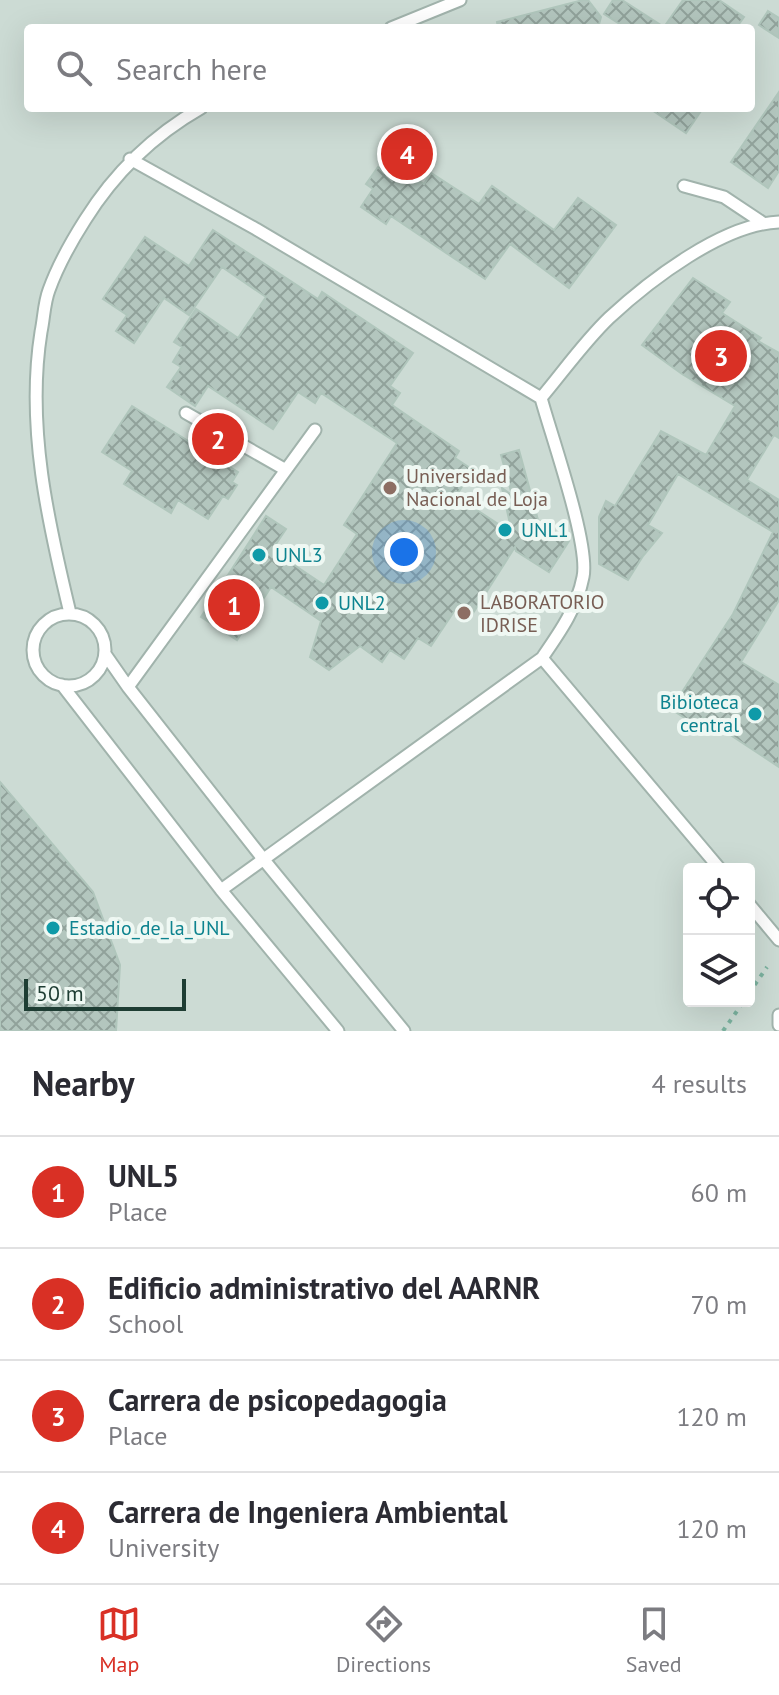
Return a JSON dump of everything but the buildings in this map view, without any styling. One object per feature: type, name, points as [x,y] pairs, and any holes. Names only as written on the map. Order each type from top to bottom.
[{"type":"lane","points":[[401,24],[460,0]]},
{"type":"lane","points":[[70,613],[56,552],[36,426],[35,369],[48,292],[69,247],[103,192],[130,159],[176,122],[194,112]]},
{"type":"lane","points":[[130,159],[256,229],[541,398],[581,543],[584,574],[571,615],[542,658],[221,890]]},
{"type":"lane","points":[[684,186],[724,197],[763,223]]},
{"type":"lane","points":[[541,398],[608,319],[665,273],[716,239],[763,223],[779,222]]},
{"type":"lane","points":[[186,413],[286,470]]},
{"type":"lane","points":[[128,687],[315,430]]},
{"type":"lane","points":[[105,654],[103,664],[90,679],[72,686],[50,681],[41,674],[32,652],[39,629],[59,615],[82,615],[93,622],[100,631],[105,654],[128,687],[404,1031]]},
{"type":"lane","points":[[542,658],[715,863]]},
{"type":"lane","points":[[62,685],[221,890],[338,1031]]},
{"type":"lane","points":[[755,911],[779,940]]},
{"type":"lane","points":[[779,1015],[779,1025]]},
{"type":"path","points":[[755,984],[767,967]]},
{"type":"path","points":[[723,1031],[740,1007]]},
{"type":"shaded area","name":"Universidad Nacional de Loja","points":[[0,0],[779,0],[779,1031],[0,1031]]},
{"type":"place","name":"Carrera de Ingeniera Ambiental","points":[[407,154]]},
{"type":"place","name":"Carrera de psicopedagogia","points":[[721,356]]},
{"type":"place","name":"Edificio administrativo del AARNR","points":[[218,439]]},
{"type":"place","name":"Universidad Nacional de Loja","points":[[390,488]]},
{"type":"place","name":"UNL1","points":[[505,530]]},
{"type":"place","name":"UNL3","points":[[259,555]]},
{"type":"place","name":"UNL2","points":[[322,603]]},
{"type":"place","name":"UNL5","points":[[234,605]]},
{"type":"place","name":"LABORATORIO IDRISE","points":[[464,613]]},
{"type":"place","name":"Bibioteca central","points":[[755,714]]},
{"type":"place","name":"Estadio_de_la_UNL","points":[[53,928]]}]
